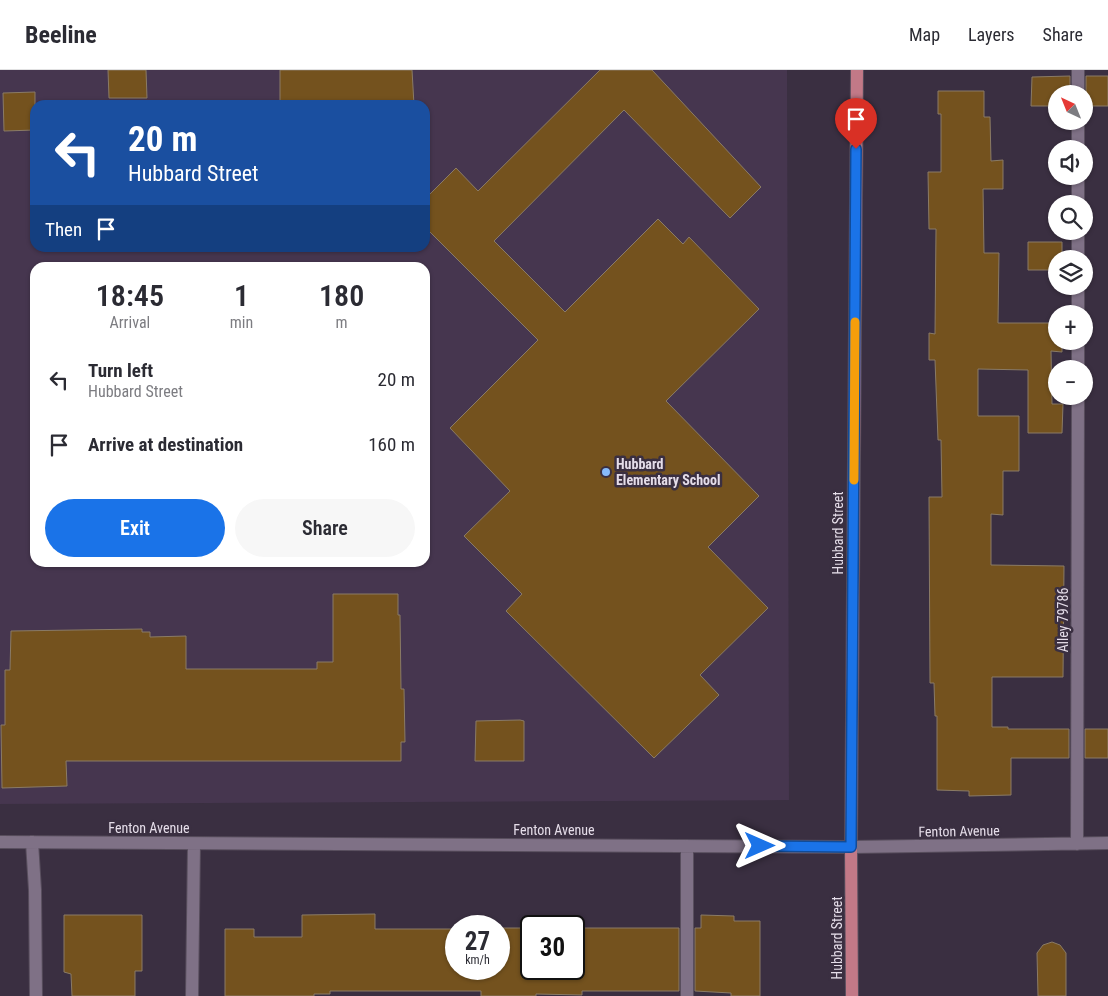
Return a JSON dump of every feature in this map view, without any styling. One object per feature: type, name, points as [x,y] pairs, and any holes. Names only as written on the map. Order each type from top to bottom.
[{"type":"main road","name":"Hubbard Street","points":[[852,996],[851,847],[857,70]]},
{"type":"street","points":[[1078,70],[1078,85]]},
{"type":"street","name":"Alley 79786","points":[[1077,844],[1078,405]]},
{"type":"street","name":"Fenton Avenue","points":[[0,842],[851,847],[1108,844]]},
{"type":"street","points":[[32,842],[35,890],[36,996]]},
{"type":"street","points":[[192,996],[194,844]]},
{"type":"street","points":[[687,846],[687,996]]},
{"type":"shaded area","name":"Hubbard Elementary School","points":[[0,70],[787,70],[789,800],[0,804]]},
{"type":"building","points":[[108,70],[146,70],[147,98],[109,98]]},
{"type":"building","points":[[280,70],[412,70],[414,100],[280,100]]},
{"type":"building","points":[[600,70],[652,70],[761,187],[730,218],[624,110],[494,241],[565,312],[658,219],[683,244],[689,237],[759,309],[666,401],[759,496],[708,547],[768,608],[700,675],[719,695],[654,758],[506,611],[522,594],[464,536],[510,491],[450,428],[538,340],[430,232],[430,194],[456,168],[478,191]]},
{"type":"building","points":[[1070,76],[1070,85],[1048,85],[1048,106],[1031,106],[1032,77]]},
{"type":"building","points":[[1086,76],[1108,76],[1108,106],[1093,106],[1093,85],[1086,85]]},
{"type":"building","points":[[938,91],[984,91],[984,117],[990,117],[991,161],[1003,160],[1003,189],[983,189],[984,253],[999,253],[998,323],[1048,323],[1048,350],[1062,350],[1062,352],[1051,351],[1051,360],[1048,360],[1048,405],[1063,405],[1062,433],[1028,433],[1028,370],[978,369],[978,416],[1019,416],[1019,471],[1003,471],[1003,515],[991,514],[991,565],[1064,566],[1063,677],[992,677],[992,727],[1008,727],[1008,729],[1069,729],[1069,758],[1011,758],[1011,795],[969,796],[969,791],[937,790],[937,716],[935,716],[934,683],[930,683],[929,497],[942,497],[941,440],[938,440],[935,360],[929,360],[929,333],[935,334],[936,229],[929,229],[928,172],[941,172],[941,114],[938,114]]},
{"type":"building","points":[[35,92],[35,100],[30,100],[30,130],[4,131],[3,93]]},
{"type":"building","points":[[1028,242],[1062,242],[1062,250],[1048,250],[1048,270],[1028,270]]},
{"type":"building","points":[[333,594],[398,594],[401,689],[404,689],[405,742],[401,742],[401,761],[66,761],[67,786],[2,788],[1,725],[5,725],[5,670],[10,670],[11,631],[142,629],[142,632],[150,632],[150,637],[186,636],[186,669],[317,669],[317,662],[333,662]]},
{"type":"building","points":[[476,721],[524,721],[524,761],[475,761]]},
{"type":"building","points":[[1085,729],[1108,729],[1108,758],[1085,758]]},
{"type":"building","points":[[375,914],[375,929],[445,929],[445,980],[510,980],[510,928],[520,928],[520,980],[585,980],[585,928],[679,928],[679,991],[582,991],[582,995],[481,996],[481,991],[330,991],[330,994],[314,994],[314,996],[225,996],[225,929],[254,929],[254,937],[302,937],[302,915]]},
{"type":"building","points":[[64,915],[142,915],[142,971],[135,971],[135,996],[72,996],[71,974],[64,972]]},
{"type":"building","points":[[701,915],[734,916],[734,921],[760,921],[760,996],[731,996],[731,993],[695,991],[695,928],[701,928]]},
{"type":"building","points":[[1052,942],[1060,945],[1066,953],[1066,996],[1038,996],[1037,953],[1043,945]]},
{"type":"slow traffic","points":[[854,480],[855,322]]},
{"type":"place","name":"Hubbard Elementary School","points":[[606,472]]},
{"type":"route","points":[[760,846],[851,847],[856,149]]}]
